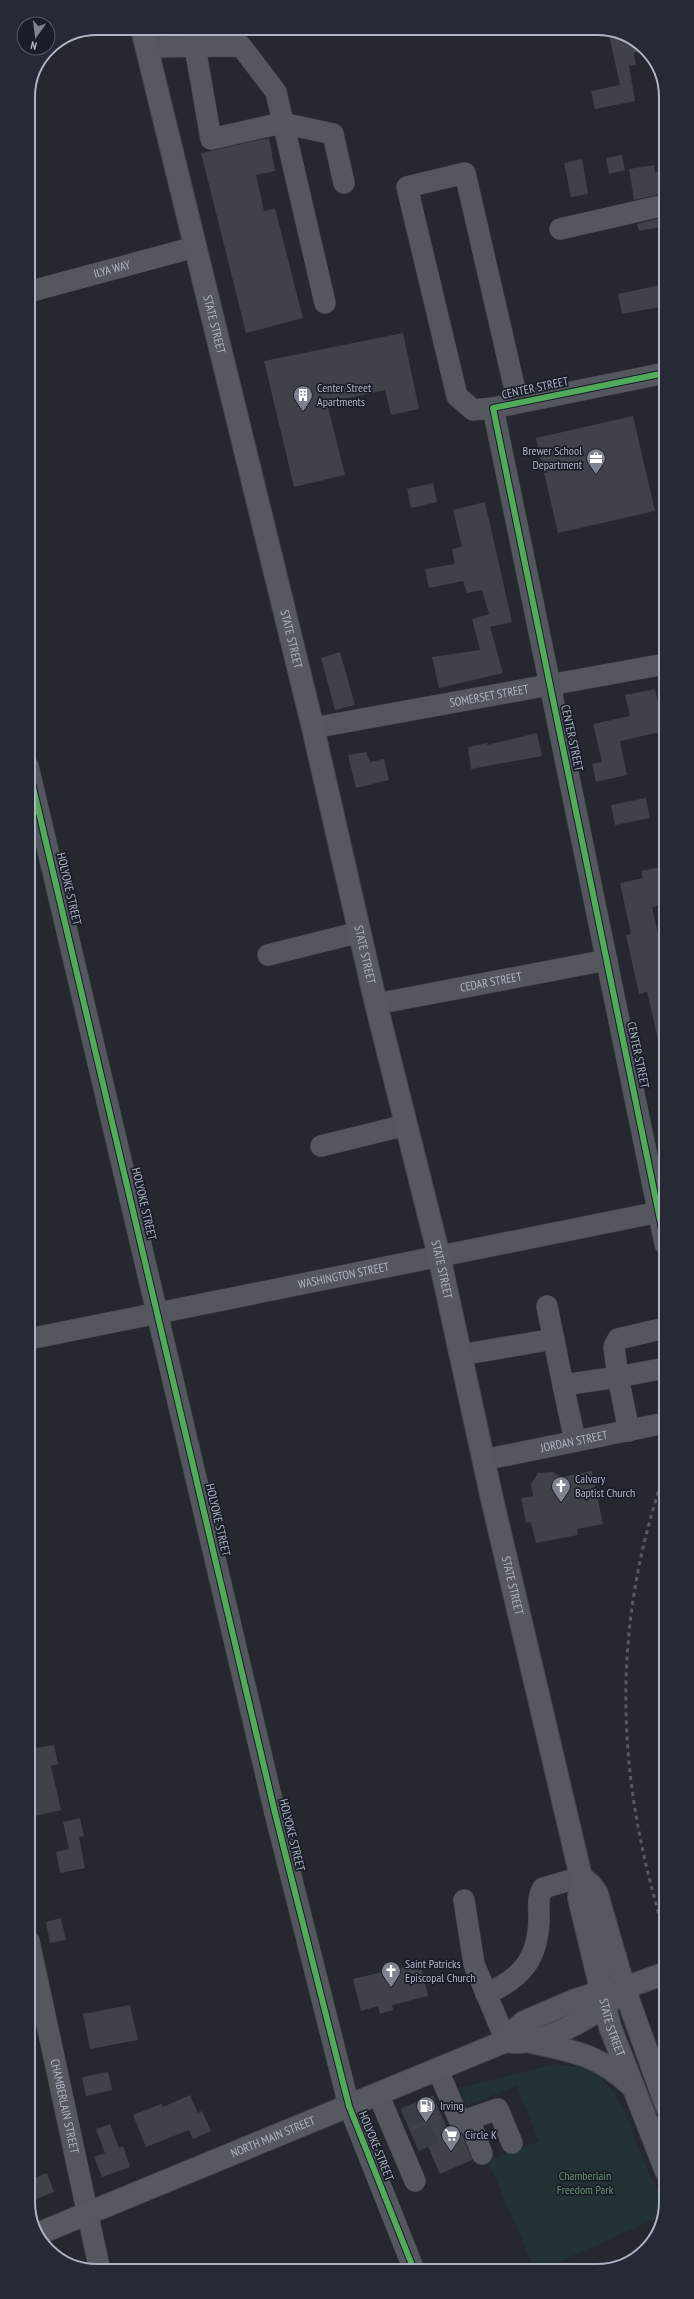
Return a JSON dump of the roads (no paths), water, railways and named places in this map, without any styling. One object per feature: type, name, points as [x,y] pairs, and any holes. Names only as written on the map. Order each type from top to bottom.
[{"type":"main road","name":"STATE STREET","points":[[145,40],[313,728],[376,1004],[439,1256],[483,1460],[581,1877],[579,1898],[603,1999],[632,2087],[659,2154]]},
{"type":"main road","name":"STATE STREET","points":[[581,1877],[591,1885],[597,1894],[624,1988],[659,2086]]},
{"type":"main road","name":"NORTH MAIN STREET","points":[[506,2041],[519,2043],[531,2042],[584,2020],[603,1999],[624,1988],[659,1976]]},
{"type":"main road","name":"NORTH MAIN STREET","points":[[43,2233],[506,2041],[514,2030],[524,2022],[574,2001],[603,1999]]},
{"type":"main road","points":[[531,2042],[591,2057],[615,2071],[632,2087]]},
{"type":"street","points":[[145,40],[195,47],[241,46],[276,92],[325,303]]},
{"type":"street","points":[[195,47],[211,139],[282,123],[333,134],[344,183]]},
{"type":"street","points":[[493,408],[473,410],[456,396],[407,187],[465,173],[518,403]]},
{"type":"street","points":[[560,229],[659,206]]},
{"type":"street","name":"ILYA WAY","points":[[35,290],[195,247]]},
{"type":"street","name":"CENTER STREET","points":[[659,374],[493,408],[659,1212]]},
{"type":"street","name":"SOMERSET STREET","points":[[313,728],[659,665]]},
{"type":"street","name":"HOLYOKE STREET","points":[[35,795],[275,1813],[348,2106],[412,2264]]},
{"type":"street","points":[[268,955],[360,932]]},
{"type":"street","name":"CEDAR STREET","points":[[376,1004],[607,960]]},
{"type":"street","points":[[321,1146],[406,1125]]},
{"type":"street","name":"WASHINGTON STREET","points":[[35,1338],[659,1212]]},
{"type":"street","points":[[547,1306],[576,1441]]},
{"type":"street","points":[[629,1431],[618,1377],[614,1347],[615,1341],[659,1329]]},
{"type":"street","points":[[460,1355],[554,1339]]},
{"type":"street","points":[[563,1385],[659,1369]]},
{"type":"street","name":"JORDAN STREET","points":[[483,1460],[659,1425]]},
{"type":"street","points":[[486,1994],[511,1981],[530,1960],[536,1944],[539,1896],[543,1888],[581,1877]]},
{"type":"street","points":[[464,1900],[472,1956],[506,2041]]},
{"type":"street","name":"CHAMBERLAIN STREET","points":[[35,1970],[98,2264]]},
{"type":"street","points":[[438,2070],[444,2103],[482,2154]]},
{"type":"street","points":[[378,2094],[401,2132],[415,2181]]},
{"type":"street","points":[[459,2123],[498,2109],[512,2143]]},
{"type":"street","points":[[363,2143],[401,2132]]},
{"type":"tunnel","points":[[405,2118],[437,2105]]},
{"type":"tunnel","points":[[415,2141],[447,2128]]},
{"type":"railway","points":[[659,1492],[648,1528],[635,1587],[628,1645],[626,1703],[629,1761],[637,1819],[649,1877],[659,1912]]},
{"type":"place","name":"Center Street Apartments","points":[[303,412]]},
{"type":"place","name":"Brewer School Department","points":[[596,475]]},
{"type":"place","name":"Calvary Baptist Church","points":[[561,1503]]},
{"type":"place","name":"Saint Patricks Episcopal Church","points":[[391,1988]]},
{"type":"place","name":"Irving","points":[[426,2123]]},
{"type":"place","name":"Circle K","points":[[451,2152]]},
{"type":"park label","name":"Chamberlain Freedom Park","points":[[585,2183]]}]
